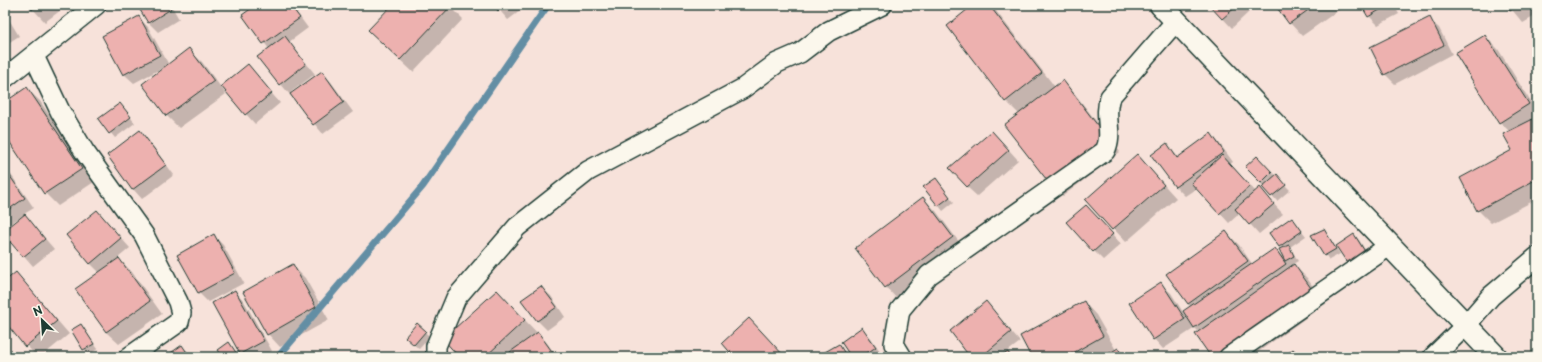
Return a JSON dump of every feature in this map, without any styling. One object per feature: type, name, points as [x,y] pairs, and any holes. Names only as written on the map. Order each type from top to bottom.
[{"type":"main road","points":[[1161,5],[1496,357]]},
{"type":"street","points":[[5,78],[96,5]]},
{"type":"street","points":[[436,357],[436,346],[456,298],[517,227],[588,171],[742,89],[777,63],[800,52],[829,31],[882,5]]},
{"type":"street","points":[[902,357],[894,344],[900,310],[929,275],[1105,151],[1109,144],[1110,137],[1106,108],[1110,97],[1176,21]]},
{"type":"street","points":[[34,56],[60,111],[84,152],[144,235],[178,302],[181,313],[179,322],[129,357]]},
{"type":"street","points":[[1228,357],[1389,246]]},
{"type":"street","points":[[1433,357],[1465,326],[1491,296],[1537,257]]},
{"type":"building","points":[[28,5],[38,5],[32,10]]},
{"type":"building","points":[[137,5],[168,5],[171,9],[148,23]]},
{"type":"building","points":[[256,5],[290,5],[300,18],[263,44],[242,15]]},
{"type":"building","points":[[392,5],[451,6],[400,60],[368,30]]},
{"type":"building","points":[[494,5],[506,5],[498,11]]},
{"type":"building","points":[[973,5],[989,5],[1042,73],[1005,102],[947,26]]},
{"type":"building","points":[[1209,5],[1238,5],[1222,19]]},
{"type":"building","points":[[1275,5],[1315,5],[1289,24]]},
{"type":"building","points":[[1361,5],[1388,5],[1368,17]]},
{"type":"building","points":[[1506,5],[1519,5],[1510,11]]},
{"type":"building","points":[[139,16],[160,55],[123,75],[102,36]]},
{"type":"building","points":[[1430,17],[1444,45],[1384,75],[1370,47]]},
{"type":"building","points":[[1485,35],[1529,104],[1499,123],[1455,53]]},
{"type":"building","points":[[285,36],[306,64],[279,85],[257,57]]},
{"type":"building","points":[[189,48],[214,81],[166,116],[142,84]]},
{"type":"building","points":[[248,64],[272,93],[245,115],[221,86]]},
{"type":"building","points":[[322,71],[344,102],[313,125],[290,94]]},
{"type":"building","points":[[1063,80],[1108,139],[1050,184],[1004,125]]},
{"type":"building","points":[[27,87],[82,169],[44,194],[5,135],[5,102]]},
{"type":"building","points":[[120,103],[131,117],[109,134],[98,119]]},
{"type":"building","points":[[1537,117],[1537,179],[1477,211],[1460,178],[1512,150],[1503,134]]},
{"type":"building","points":[[140,130],[166,165],[132,190],[107,155]]},
{"type":"building","points":[[992,131],[1009,150],[967,187],[949,168]]},
{"type":"building","points":[[1211,133],[1224,152],[1175,187],[1151,155],[1167,143],[1177,158]]},
{"type":"building","points":[[1137,154],[1164,185],[1112,230],[1085,200]]},
{"type":"building","points":[[1222,155],[1250,186],[1219,214],[1191,183]]},
{"type":"building","points":[[1257,156],[1272,172],[1261,183],[1245,167]]},
{"type":"building","points":[[5,169],[25,198],[5,212]]},
{"type":"building","points":[[1277,174],[1286,185],[1271,197],[1262,187]]},
{"type":"building","points":[[936,178],[950,197],[938,206],[923,187]]},
{"type":"building","points":[[1260,187],[1274,204],[1249,225],[1235,209]]},
{"type":"building","points":[[923,197],[953,237],[885,288],[855,248]]},
{"type":"building","points":[[1086,205],[1113,234],[1093,252],[1066,222]]},
{"type":"building","points":[[97,210],[121,238],[90,264],[66,235]]},
{"type":"building","points":[[25,214],[45,239],[23,257],[5,236],[5,230]]},
{"type":"building","points":[[1292,217],[1302,231],[1279,247],[1269,233]]},
{"type":"building","points":[[1324,229],[1336,249],[1324,256],[1311,235]]},
{"type":"building","points":[[1226,231],[1248,261],[1188,304],[1166,274]]},
{"type":"building","points":[[214,234],[235,273],[198,293],[177,255]]},
{"type":"building","points":[[1354,234],[1366,253],[1348,264],[1336,246]]},
{"type":"building","points":[[1289,245],[1294,256],[1285,261],[1279,249]]},
{"type":"building","points":[[1275,248],[1286,264],[1194,328],[1183,311]]},
{"type":"building","points":[[119,258],[150,301],[106,332],[75,289]]},
{"type":"building","points":[[293,264],[316,307],[267,335],[243,292]]},
{"type":"building","points":[[1294,264],[1313,291],[1220,357],[1211,357],[1195,334]]},
{"type":"building","points":[[16,272],[57,321],[25,347],[5,322],[5,281]]},
{"type":"building","points":[[1161,282],[1185,319],[1153,340],[1129,303]]},
{"type":"building","points":[[541,286],[557,307],[537,321],[521,300]]},
{"type":"building","points":[[235,290],[264,341],[240,354],[212,303]]},
{"type":"building","points":[[497,290],[525,320],[485,357],[459,357],[443,339]]},
{"type":"building","points":[[986,301],[1011,332],[981,357],[970,357],[950,331]]},
{"type":"building","points":[[1084,301],[1103,336],[1066,357],[1031,357],[1020,336]]},
{"type":"building","points":[[749,318],[785,357],[734,357],[722,343]]},
{"type":"building","points":[[417,323],[426,331],[414,345],[405,337]]},
{"type":"building","points":[[81,324],[94,344],[83,350],[71,330]]},
{"type":"building","points":[[862,327],[876,347],[861,357],[851,357],[841,342]]},
{"type":"building","points":[[538,332],[556,357],[513,357],[510,352]]},
{"type":"building","points":[[229,342],[239,357],[223,357],[218,350]]},
{"type":"building","points":[[839,344],[847,357],[818,357],[818,356]]},
{"type":"building","points":[[182,345],[190,357],[165,357]]},
{"type":"building","points":[[1118,348],[1123,357],[1103,357]]},
{"type":"building","points":[[1293,349],[1301,357],[1284,357]]},
{"type":"building","points":[[1008,352],[1011,357],[1000,357]]},
{"type":"waterway","points":[[278,357],[423,186],[548,5]]}]
